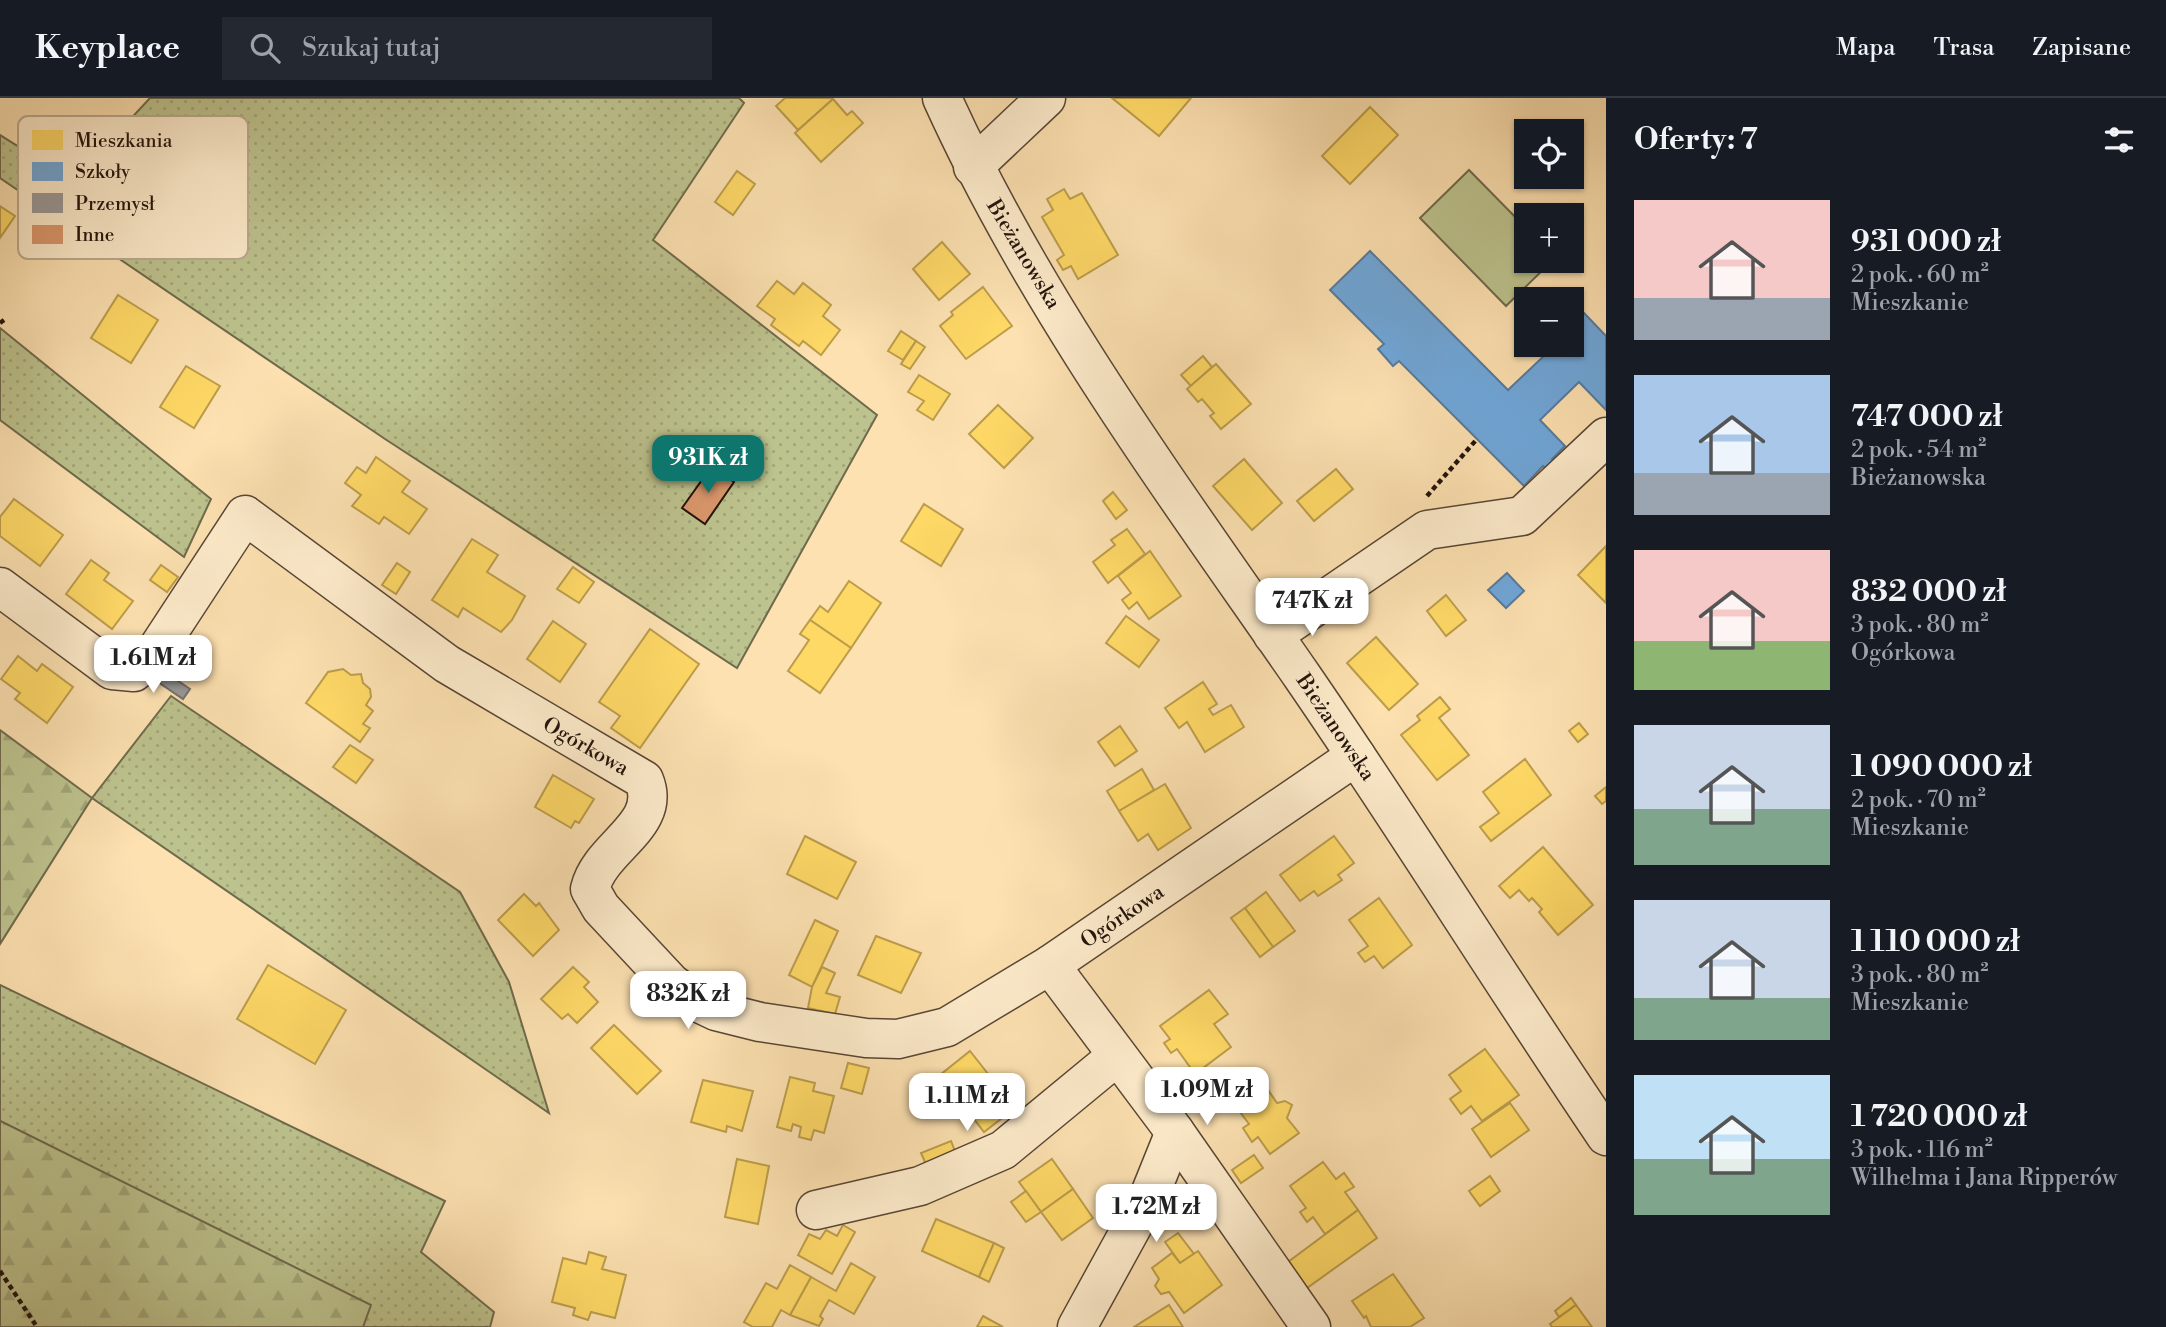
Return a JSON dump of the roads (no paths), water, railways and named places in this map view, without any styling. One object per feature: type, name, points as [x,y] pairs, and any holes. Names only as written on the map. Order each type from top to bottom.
[{"type":"street","name":"Bieżanowska","points":[[942,98],[998,215],[1153,463],[1356,756],[1606,1136]]},
{"type":"street","points":[[973,167],[1046,98]]},
{"type":"street","points":[[1273,635],[1427,530],[1522,516],[1606,437]]},
{"type":"street","name":"Ogórkowa","points":[[0,587],[113,670],[134,672],[154,654],[245,515],[447,664],[644,780],[650,794],[646,814],[594,871],[590,889],[601,908],[671,983],[695,1001],[716,1011],[760,1022],[866,1038],[898,1039],[947,1027],[1050,965],[1356,756]]},
{"type":"street","points":[[1050,965],[1175,1132],[1311,1327]]},
{"type":"street","points":[[816,1210],[920,1186],[1003,1150],[1117,1056]]},
{"type":"street","points":[[1077,1327],[1150,1194],[1175,1132]]}]
